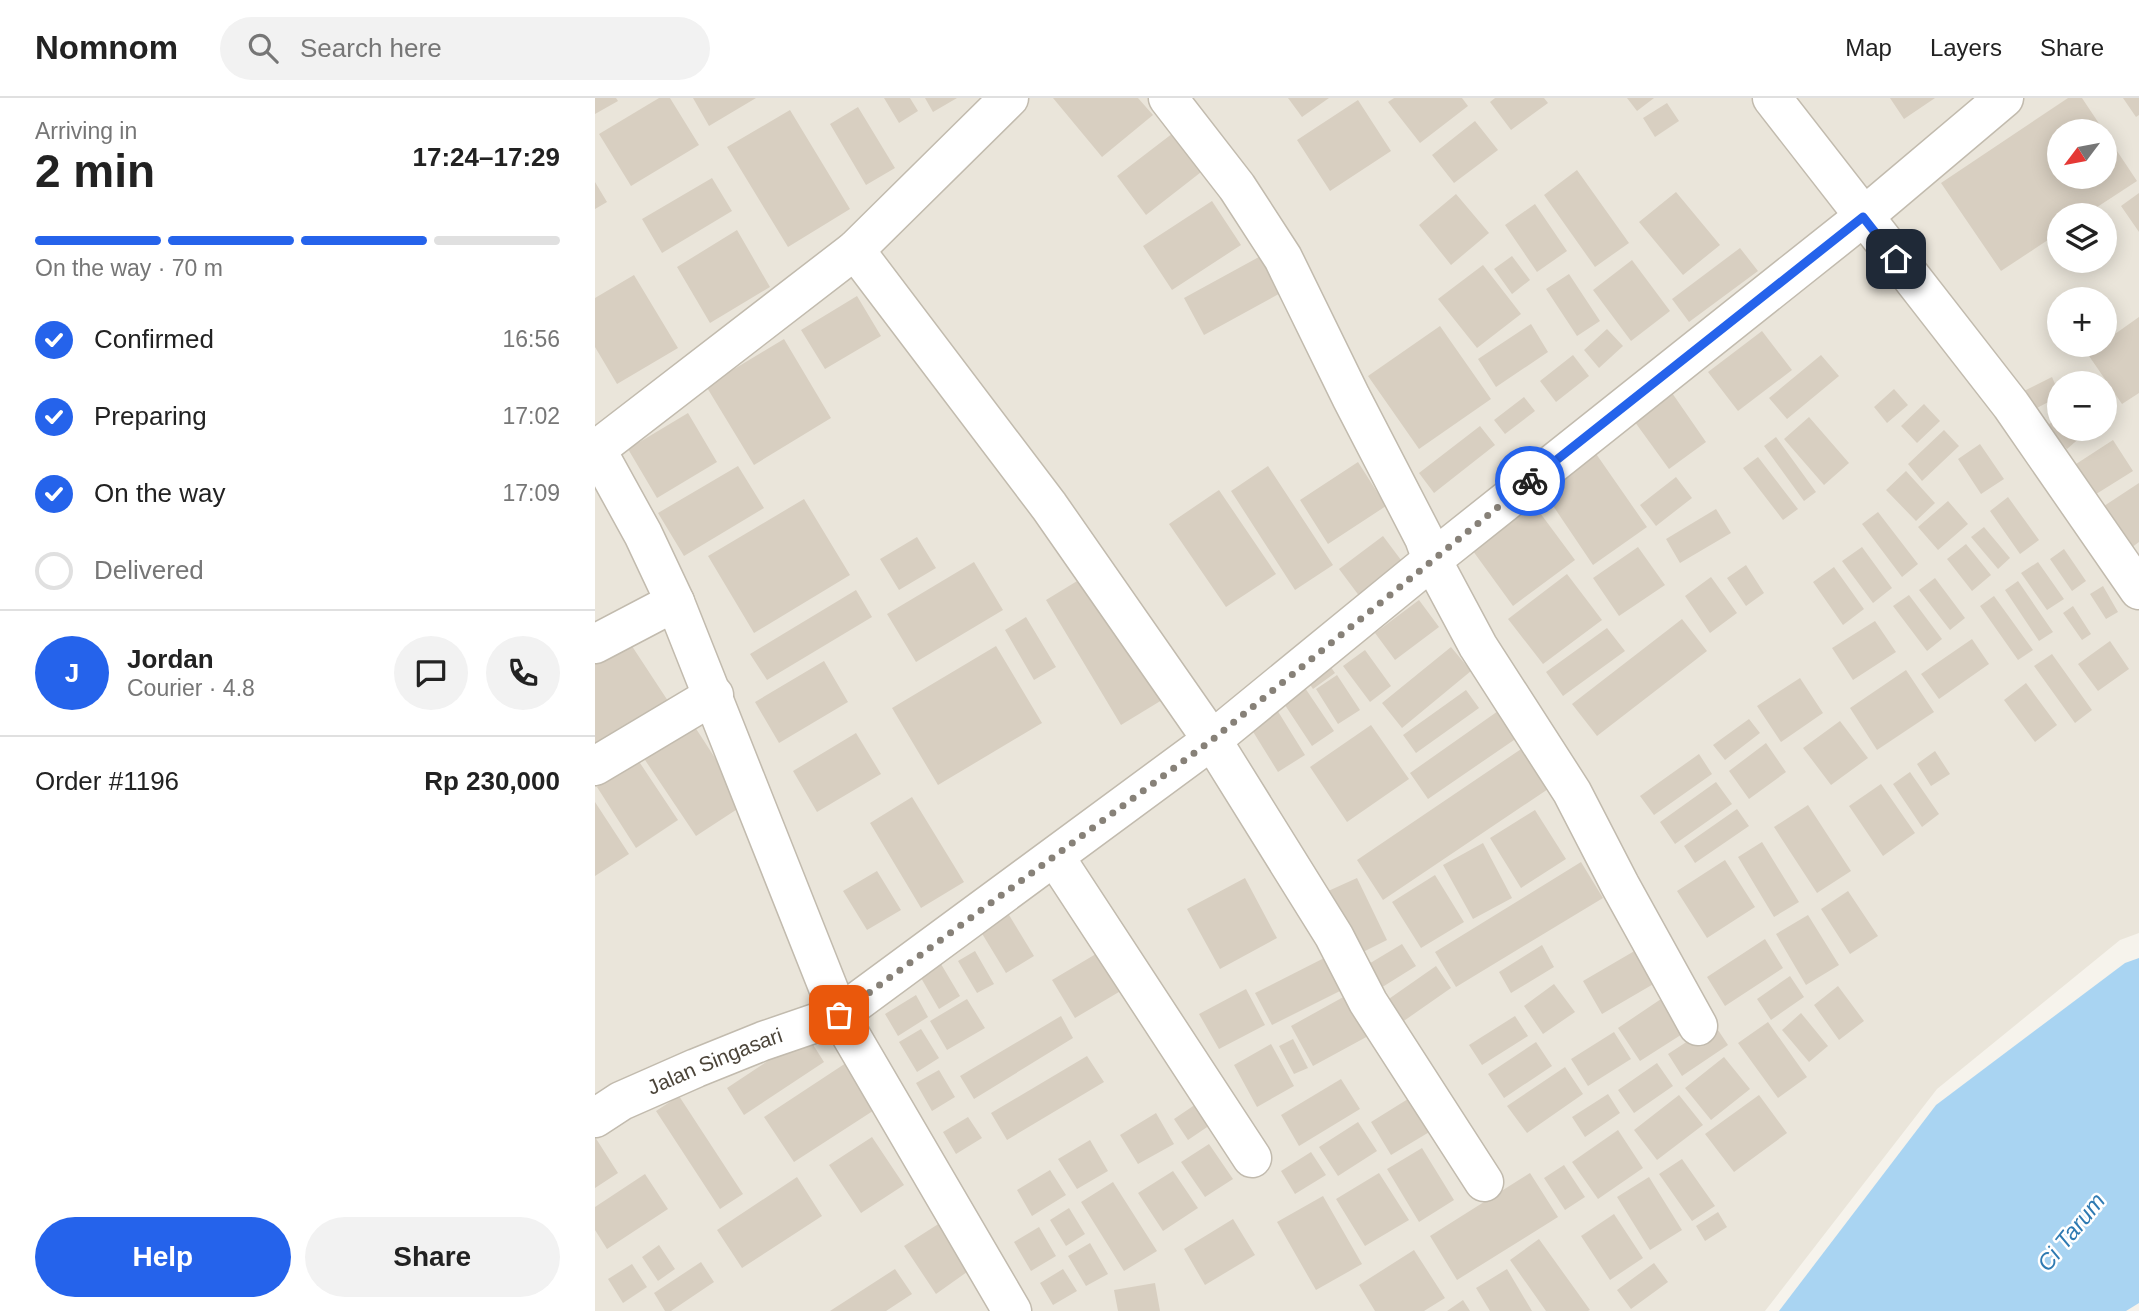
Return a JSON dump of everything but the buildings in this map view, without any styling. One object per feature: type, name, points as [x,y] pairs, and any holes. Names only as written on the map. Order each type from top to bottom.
[{"type":"street","points":[[1009,98],[855,250],[596,448],[643,534],[675,602],[839,1015],[1012,1311]]},
{"type":"street","points":[[1168,98],[1237,187],[1283,258],[1478,646],[1572,792],[1698,1026]]},
{"type":"street","points":[[1772,98],[2011,405],[2139,590]]},
{"type":"street","name":"Jalan Singasari","points":[[595,1118],[621,1101],[696,1068],[762,1041],[839,1015],[1212,740],[1432,559],[1863,217],[2004,98]]},
{"type":"street","points":[[855,250],[1049,506],[1212,740],[1329,927],[1368,1002],[1484,1182]]},
{"type":"street","points":[[595,644],[675,602]]},
{"type":"street","points":[[595,766],[714,695]]},
{"type":"street","points":[[1055,857],[1252,1158]]},
{"type":"shaded area","points":[[595,98],[2139,98],[2139,933],[2120,940],[1937,1089],[1765,1311],[595,1311]]},
{"type":"water","name":"Ci Tarum","points":[[2139,958],[2139,1303],[2126,1311],[1779,1311],[1936,1105],[2125,963]]},
{"type":"way so far","points":[[839,1015],[1212,740],[1530,481]]},
{"type":"route","points":[[1530,481],[1863,217],[1896,259]]}]
